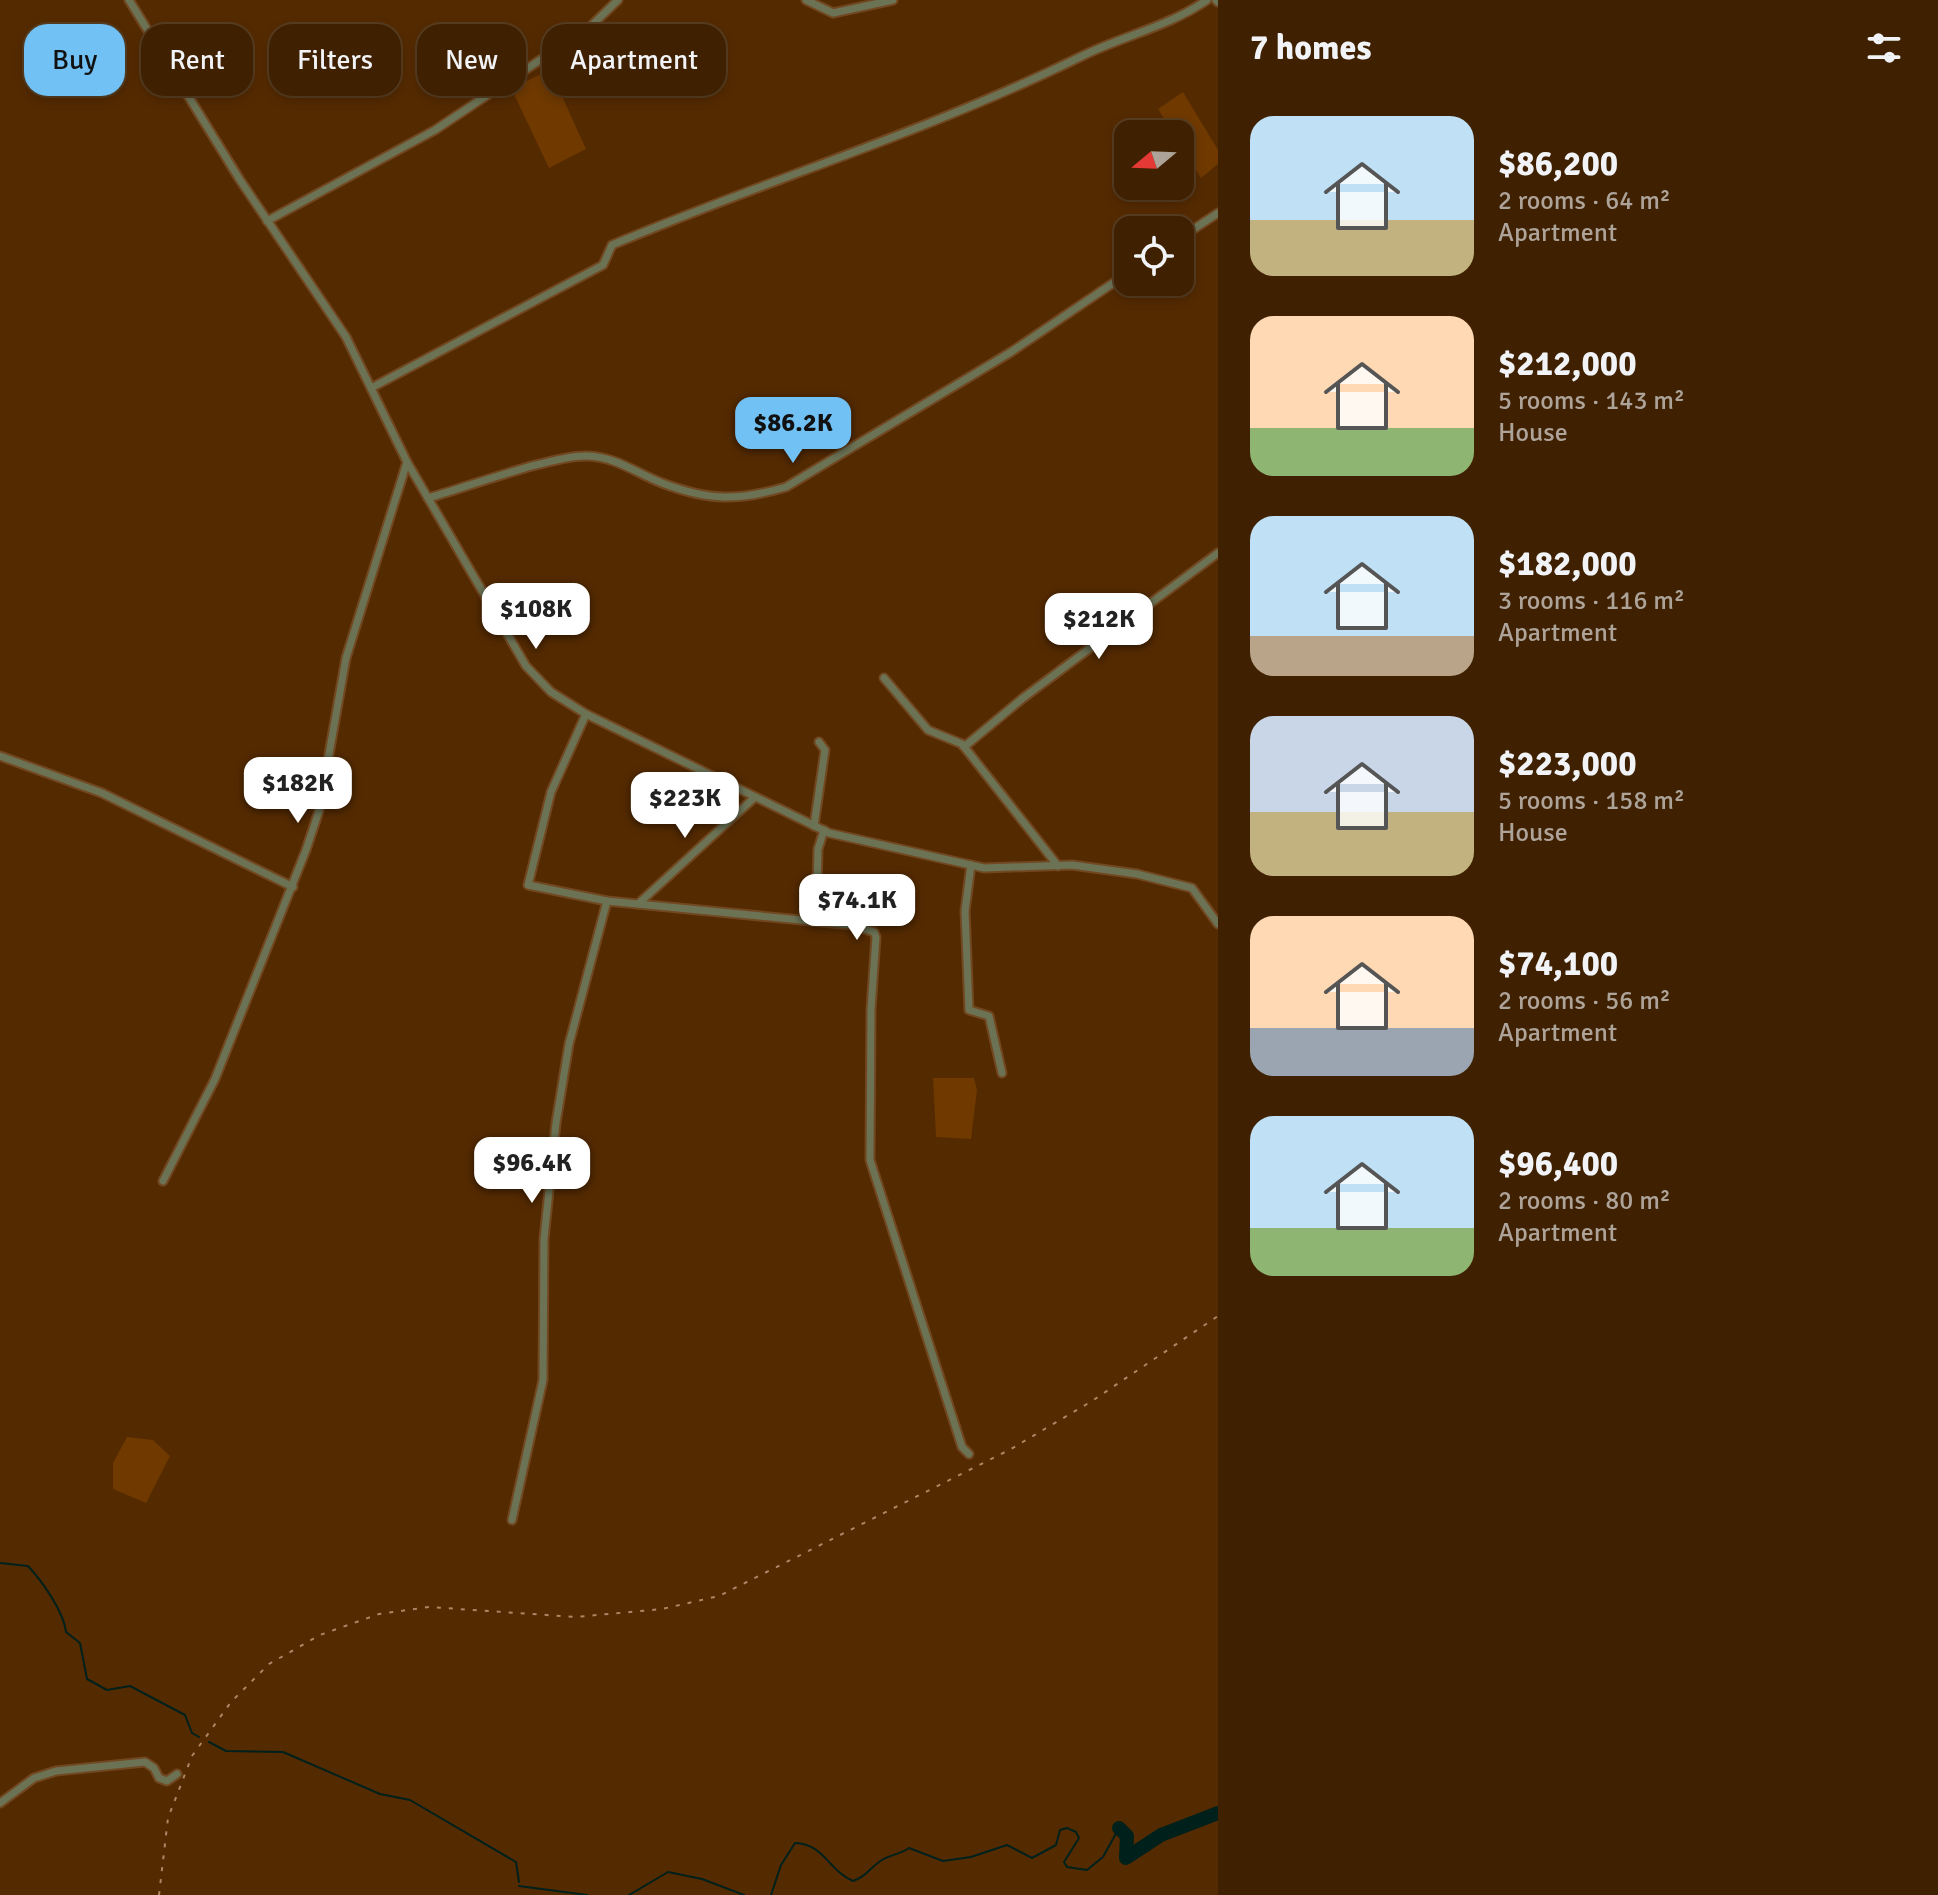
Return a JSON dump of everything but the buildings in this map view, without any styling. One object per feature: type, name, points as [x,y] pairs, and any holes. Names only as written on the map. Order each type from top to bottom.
[{"type":"street","points":[[129,0],[267,221],[346,337],[407,462],[526,666],[551,692],[586,714],[824,830],[971,865],[1058,866],[1137,874],[1189,886],[1218,924]]},
{"type":"street","points":[[267,221],[435,130],[591,26],[618,0]]},
{"type":"street","points":[[806,0],[833,13],[893,0]]},
{"type":"street","points":[[371,388],[603,265],[612,245],[692,210],[916,129],[1049,74],[1099,48],[1187,14],[1207,0]]},
{"type":"street","points":[[1194,229],[1218,213]]},
{"type":"street","points":[[428,498],[585,455],[614,460],[662,483],[713,497],[747,499],[786,487],[1011,352],[1114,282]]},
{"type":"street","points":[[163,1181],[215,1079],[293,887],[319,811],[346,658],[407,462]]},
{"type":"street","points":[[964,747],[1023,698],[1218,553]]},
{"type":"street","points":[[884,678],[928,730],[960,742],[1058,866]]},
{"type":"street","points":[[586,714],[551,792],[528,885],[607,901],[852,925],[874,932],[877,945],[871,1009],[870,1160],[962,1447],[969,1454]]},
{"type":"street","points":[[814,826],[825,765],[825,750],[819,742]]},
{"type":"street","points":[[0,756],[102,793],[293,887]]},
{"type":"street","points":[[638,904],[754,798]]},
{"type":"street","points":[[817,890],[818,849],[824,830]]},
{"type":"street","points":[[971,865],[965,911],[969,1010],[989,1016],[1002,1073]]},
{"type":"street","points":[[512,1520],[543,1380],[544,1239],[556,1123],[569,1044],[607,901]]},
{"type":"street","points":[[0,1803],[34,1778],[56,1771],[145,1762],[167,1781],[177,1774]]},
{"type":"shaded area","points":[[542,74],[542,96],[562,96],[586,149],[549,168],[515,96],[526,96],[526,81]]},
{"type":"shaded area","points":[[1183,92],[1218,150],[1218,164],[1201,178],[1194,167],[1194,120],[1165,120],[1158,109]]},
{"type":"shaded area","points":[[933,1078],[974,1078],[977,1090],[971,1139],[936,1137]]},
{"type":"shaded area","points":[[127,1437],[153,1440],[170,1456],[146,1503],[113,1489],[113,1463]]},
{"type":"waterway","points":[[0,1563],[28,1566],[40,1580],[57,1606],[66,1632],[80,1643],[87,1679],[107,1690],[130,1686],[185,1715],[192,1733],[199,1737]]},
{"type":"waterway","points":[[209,1742],[226,1751],[283,1752],[380,1794],[410,1800],[516,1862],[519,1882]]},
{"type":"waterway","points":[[1119,1828],[1127,1836],[1126,1858],[1161,1835],[1218,1813]]},
{"type":"waterway","points":[[771,1895],[781,1865],[795,1843],[813,1848],[837,1871],[853,1881],[882,1860],[909,1848],[943,1861],[971,1857],[1007,1845],[1032,1858],[1056,1845],[1060,1830],[1067,1828],[1076,1832],[1079,1838],[1064,1862],[1067,1867],[1087,1870],[1103,1857],[1119,1828]]},
{"type":"waterway","points":[[629,1895],[668,1872],[702,1879],[744,1895]]},
{"type":"waterway","points":[[519,1886],[587,1895]]},
{"type":"railway","points":[[159,1895],[168,1818],[192,1756],[231,1702],[269,1664],[320,1635],[379,1614],[429,1607],[576,1617],[662,1609],[719,1596],[1011,1449],[1092,1401],[1218,1316]]}]
